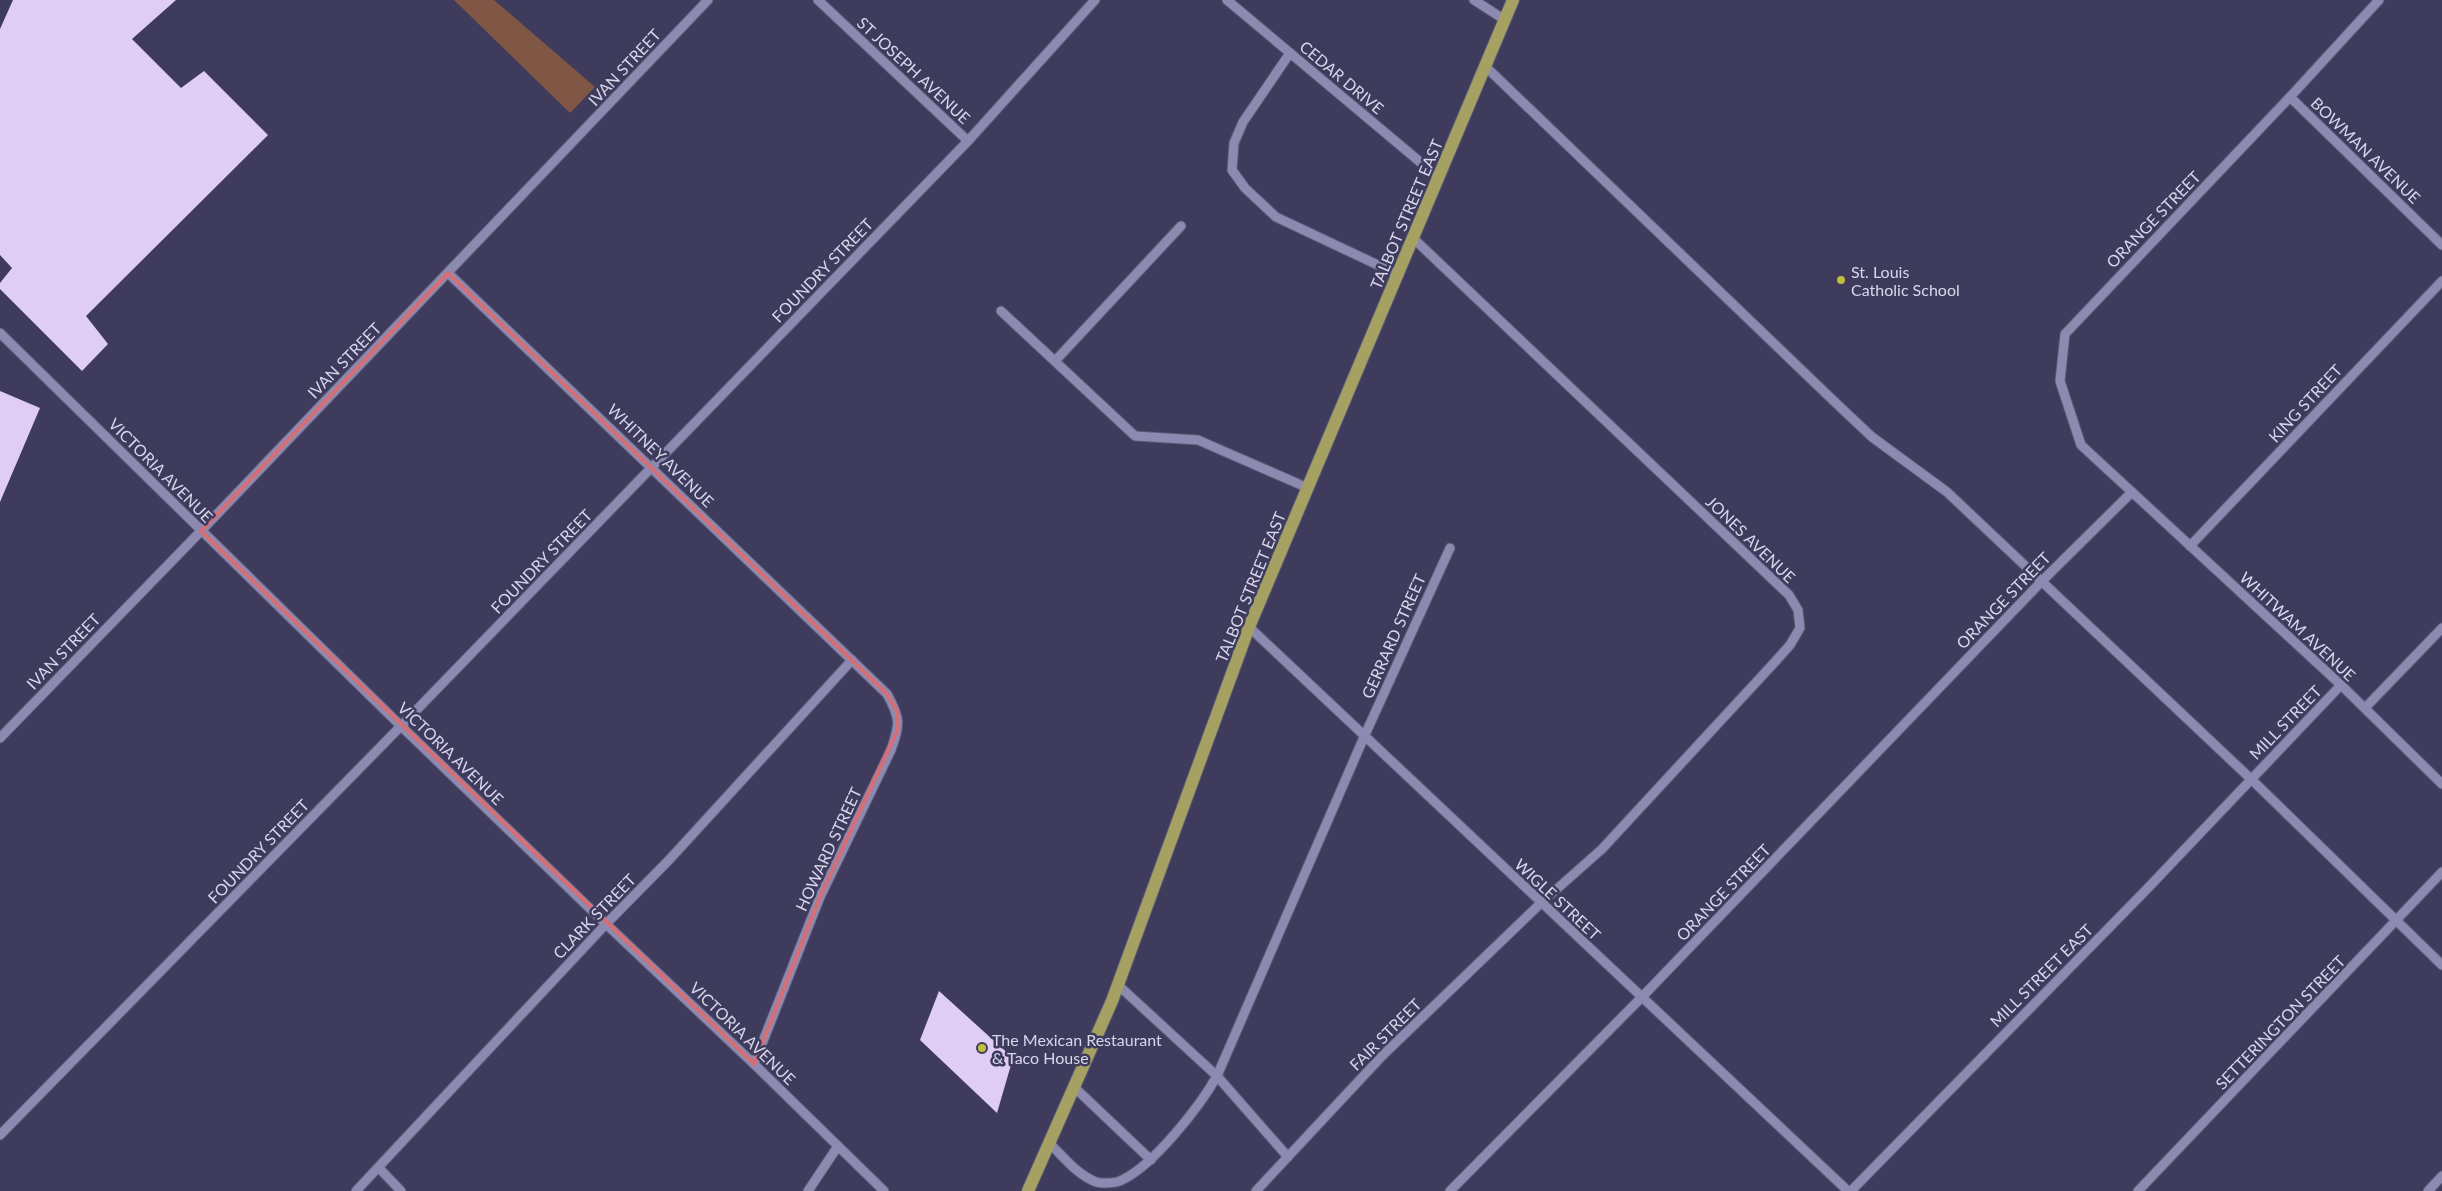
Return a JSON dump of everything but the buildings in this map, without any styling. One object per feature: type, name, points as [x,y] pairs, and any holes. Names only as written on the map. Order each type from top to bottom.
[{"type":"main road","name":"TALBOT STREET EAST","points":[[1028,1191],[1118,985],[1249,627],[1399,275],[1438,177],[1513,0]]},
{"type":"street","name":"IVAN STREET","points":[[0,738],[201,531],[708,0]]},
{"type":"street","name":"ST JOSEPH AVENUE","points":[[818,0],[968,142]]},
{"type":"street","name":"FOUNDRY STREET","points":[[0,1135],[401,726],[968,142],[1095,0]]},
{"type":"street","name":"CEDAR DRIVE","points":[[1227,0],[1438,177]]},
{"type":"street","points":[[1474,0],[1505,20]]},
{"type":"street","name":"ORANGE STREET","points":[[1450,1191],[1641,998],[2042,581],[2132,492],[2081,445],[2060,381],[2065,334],[2290,97],[2379,0]]},
{"type":"street","points":[[1290,53],[1243,122],[1234,143],[1232,170],[1245,188],[1276,217],[1399,275]]},
{"type":"street","points":[[1486,67],[1838,406],[1872,436],[1947,492],[2042,581],[2251,779],[2442,966]]},
{"type":"street","name":"BOWMAN AVENUE","points":[[2290,97],[2442,245]]},
{"type":"street","points":[[1055,361],[1181,226]]},
{"type":"street","name":"JONES AVENUE","points":[[1414,239],[1789,595],[1798,610],[1800,628],[1773,664],[1602,849],[1541,903]]},
{"type":"street","name":"WHITNEY AVENUE","points":[[448,273],[852,660]]},
{"type":"street","name":"KING STREET","points":[[2190,546],[2442,280]]},
{"type":"street","points":[[1000,310],[1136,436],[1198,440],[1308,488]]},
{"type":"street","name":"VICTORIA AVENUE","points":[[0,333],[401,726],[884,1191]]},
{"type":"street","name":"WHITWAM AVENUE","points":[[2132,492],[2341,685],[2442,784]]},
{"type":"street","name":"GERRARD STREET","points":[[1049,1143],[1077,1171],[1098,1182],[1121,1181],[1151,1160],[1204,1098],[1217,1076],[1364,737],[1450,548]]},
{"type":"street","name":"WIGLE STREET","points":[[1249,627],[1641,998],[1849,1191]]},
{"type":"street","points":[[2365,708],[2442,628]]},
{"type":"street","name":"CLARK STREET","points":[[356,1191],[606,924],[669,860],[852,660]]},
{"type":"street","name":"HOWARD STREET","points":[[754,1064],[820,897],[884,767],[898,729],[897,712],[887,694],[852,660]]},
{"type":"street","name":"MILL STREET","points":[[2251,779],[2341,685]]},
{"type":"street","name":"MILL STREET EAST","points":[[1849,1191],[2146,890],[2251,779]]},
{"type":"street","name":"SETTERINGTON STREET","points":[[2138,1191],[2442,872]]},
{"type":"street","name":"FAIR STREET","points":[[1256,1191],[1383,1056],[1541,903]]},
{"type":"street","points":[[1118,985],[1217,1076],[1288,1157]]},
{"type":"street","points":[[1074,1087],[1151,1160]]},
{"type":"street","points":[[808,1191],[838,1146]]},
{"type":"street","points":[[379,1168],[401,1191]]},
{"type":"street","points":[[2428,1191],[2442,1176]]},
{"type":"highlighted area","points":[[448,273],[887,694],[897,711],[898,729],[820,897],[754,1064],[201,531]]},
{"type":"shaded area","points":[[454,0],[494,0],[595,87],[570,113]]},
{"type":"place","name":"St. Louis Catholic School","points":[[1841,280]]},
{"type":"place","name":"The Mexican Restaurant & Taco House","points":[[982,1048]]}]
